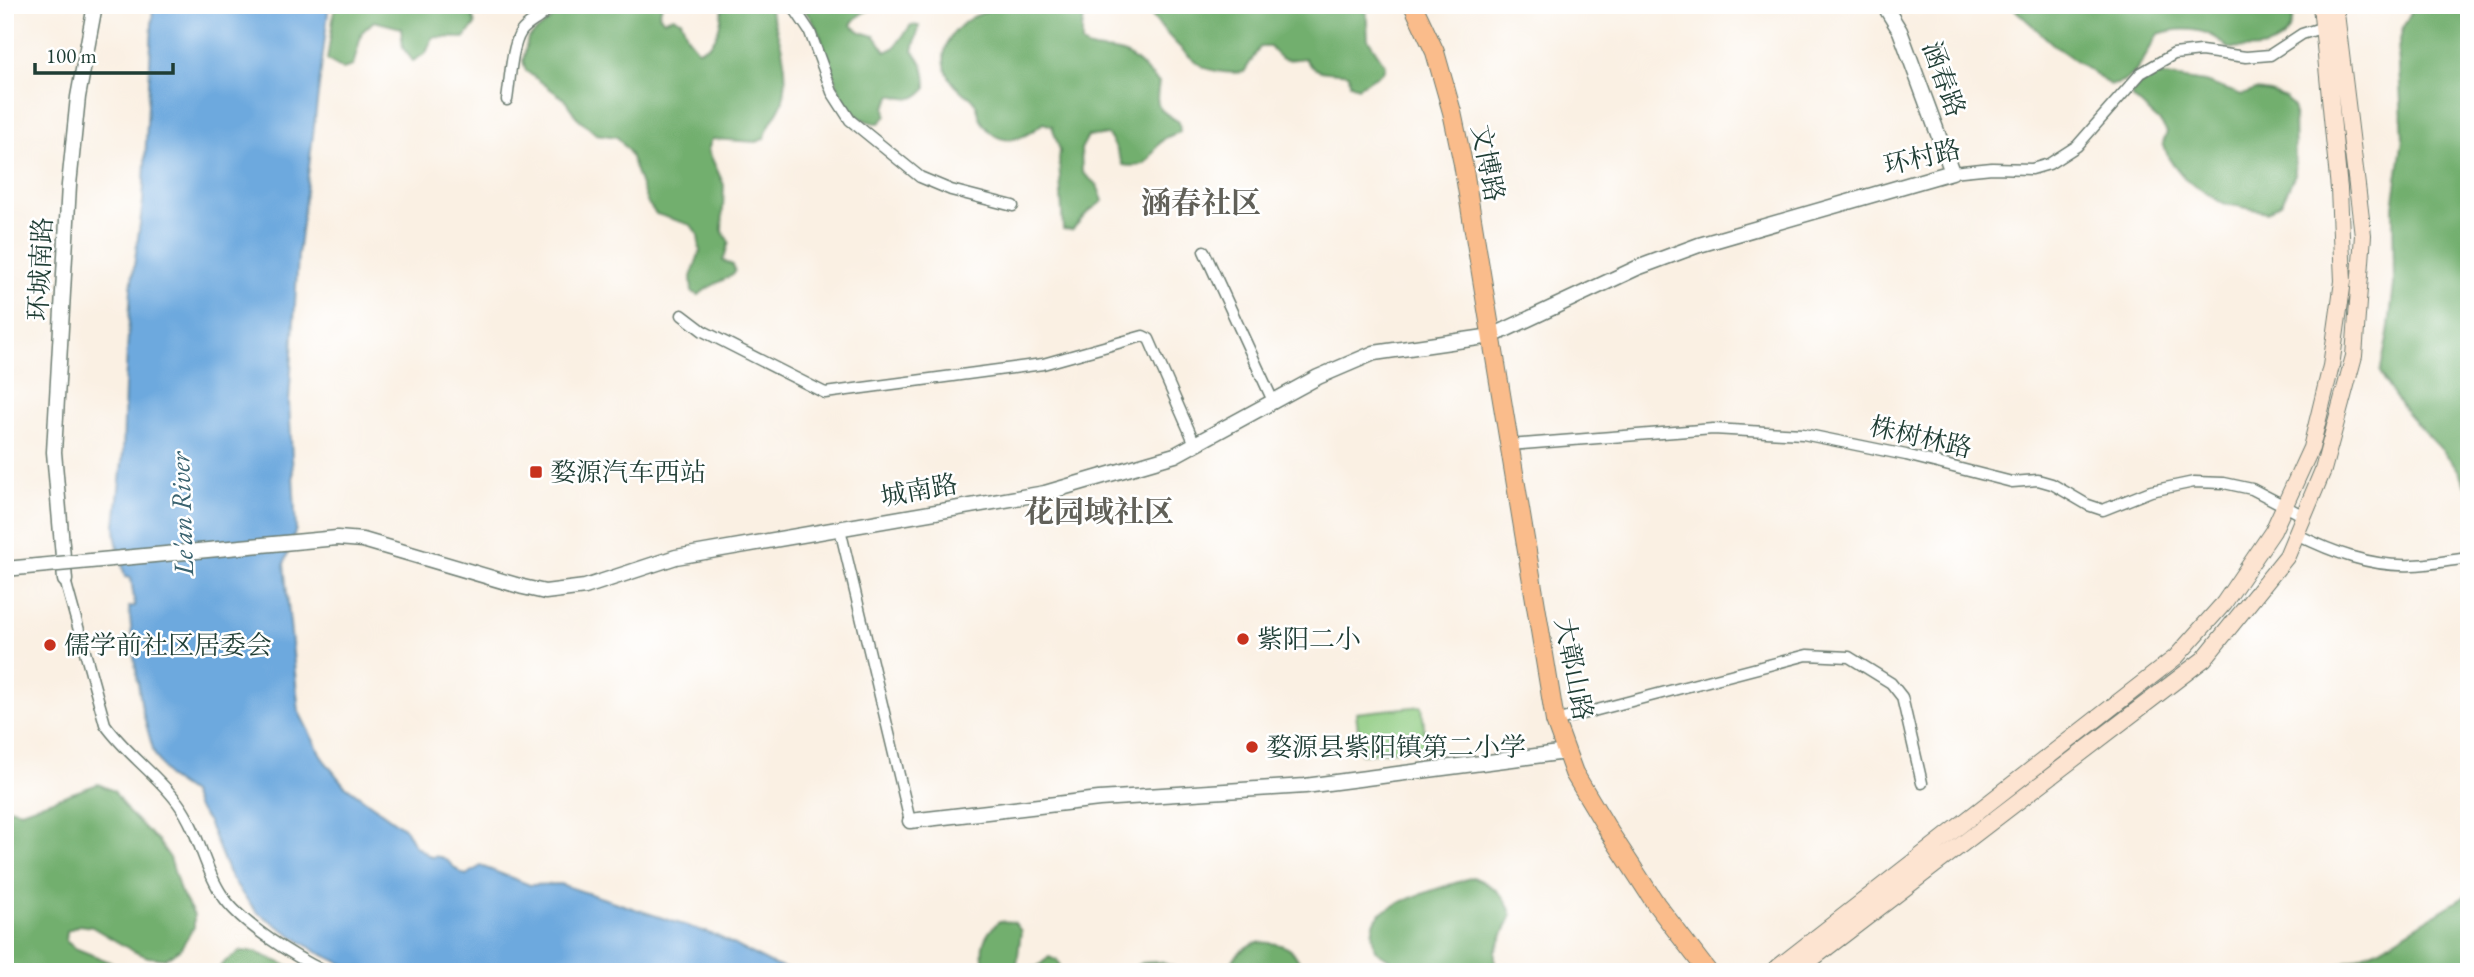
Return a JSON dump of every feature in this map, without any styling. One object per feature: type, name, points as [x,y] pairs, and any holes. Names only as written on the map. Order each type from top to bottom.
[{"type":"main road","name":"文博路","points":[[1413,5],[1435,52],[1452,113],[1492,336]]},
{"type":"main road","points":[[1795,972],[2204,659],[2287,556],[2323,470],[2354,356],[2363,235],[2330,26],[2321,5]]},
{"type":"main road","points":[[1772,972],[2176,657],[2224,603],[2273,531],[2311,448],[2331,366],[2343,281],[2330,26],[2335,5]]},
{"type":"main road","name":"大鄣山路","points":[[1492,336],[1555,721],[1574,774],[1656,904],[1708,972]]},
{"type":"street","name":"环城南路","points":[[65,580],[54,452],[55,425],[70,174],[78,97],[95,5]]},
{"type":"street","points":[[507,100],[516,43],[522,31],[545,15],[550,5]]},
{"type":"street","points":[[792,5],[810,32],[832,92],[850,120],[920,177],[951,190],[1013,206]]},
{"type":"street","name":"涵春路","points":[[1884,5],[1900,31],[1952,172]]},
{"type":"street","name":"环村路","points":[[1492,336],[1637,268],[1699,245],[1952,172],[1992,168],[2032,169],[2049,164],[2077,146],[2141,73],[2174,54],[2201,51],[2246,57],[2270,55],[2302,34],[2330,26]]},
{"type":"street","points":[[1204,251],[1273,401]]},
{"type":"street","points":[[682,315],[703,331],[825,393],[1043,364],[1143,336],[1149,339],[1195,444]]},
{"type":"street","name":"城南路","points":[[5,569],[337,538],[363,540],[545,592],[585,587],[676,557],[1045,493],[1175,455],[1348,362],[1374,352],[1492,336]]},
{"type":"street","name":"株树林路","points":[[1510,445],[1713,429],[1803,434],[1906,455],[2012,482],[2038,480],[2052,484],[2088,505],[2103,510],[2151,491],[2193,482],[2224,483],[2252,489],[2304,516]]},
{"type":"street","points":[[840,529],[910,821],[1098,799],[1305,786],[1566,752]]},
{"type":"street","points":[[2296,534],[2332,552],[2369,561],[2410,566],[2461,559]]},
{"type":"street","points":[[65,580],[105,724],[180,806],[193,825],[212,876],[222,895],[234,909],[249,923],[294,954],[326,972]]},
{"type":"street","points":[[1555,721],[1807,655],[1849,657],[1891,683],[1902,697],[1922,783]]},
{"type":"green space","points":[[335,5],[470,5],[475,25],[464,38],[433,37],[426,53],[413,61],[403,48],[401,28],[374,21],[362,32],[353,66],[343,69],[327,60]]},
{"type":"green space","points":[[559,5],[662,5],[659,15],[664,20],[674,17],[681,20],[688,38],[698,50],[705,48],[714,39],[723,5],[768,5],[785,66],[785,91],[765,138],[757,142],[712,139],[708,150],[724,185],[722,231],[729,242],[723,261],[733,265],[735,272],[699,295],[692,292],[691,277],[700,251],[698,235],[691,225],[656,214],[647,202],[629,152],[617,137],[596,134],[576,116],[564,99],[526,71],[523,61],[528,38],[554,17]]},
{"type":"green space","points":[[801,5],[883,5],[860,15],[851,25],[861,32],[875,36],[886,52],[894,48],[911,25],[919,26],[913,51],[924,68],[926,89],[911,98],[892,95],[885,107],[886,116],[879,123],[865,121],[854,113],[838,89],[817,29]]},
{"type":"green space","points":[[993,5],[1086,5],[1082,44],[1092,49],[1120,52],[1134,59],[1159,83],[1159,107],[1179,122],[1180,132],[1164,139],[1149,159],[1140,165],[1123,165],[1108,135],[1088,136],[1081,149],[1082,172],[1097,185],[1103,201],[1088,212],[1072,230],[1063,229],[1060,151],[1052,126],[1043,123],[1026,135],[1010,140],[1002,139],[988,129],[981,120],[975,102],[955,86],[946,70],[945,53],[953,35],[967,21],[986,12]]},
{"type":"green space","points":[[1145,5],[1366,5],[1368,39],[1385,65],[1383,72],[1358,87],[1350,84],[1349,74],[1318,70],[1305,58],[1285,60],[1270,47],[1260,47],[1244,72],[1211,70],[1179,47]]},
{"type":"green space","points":[[2010,5],[2295,5],[2291,25],[2285,36],[2263,47],[2228,48],[2213,36],[2196,30],[2158,34],[2133,74],[2119,84],[2110,85],[2055,46]]},
{"type":"green space","points":[[2415,5],[2469,5],[2469,494],[2454,464],[2406,411],[2380,373],[2394,285],[2393,207],[2403,138],[2398,49],[2403,27]]},
{"type":"green space","points":[[2159,75],[2205,82],[2242,95],[2256,90],[2286,98],[2294,107],[2295,174],[2282,202],[2267,212],[2222,203],[2186,180],[2169,159],[2163,143],[2167,132],[2131,94],[2143,81]]},
{"type":"green space","points":[[1422,706],[1426,747],[1361,754],[1356,713]]},
{"type":"green space","points":[[98,784],[114,791],[128,812],[158,841],[170,858],[180,891],[194,915],[194,927],[180,949],[165,959],[148,957],[133,951],[92,927],[79,925],[67,931],[66,941],[75,948],[135,972],[5,972],[5,807],[21,811]]},
{"type":"green space","points":[[1473,877],[1497,892],[1512,915],[1495,952],[1495,972],[1415,972],[1375,950],[1373,927],[1380,914],[1410,898]]},
{"type":"green space","points":[[2469,894],[2469,972],[2322,972],[2380,948]]},
{"type":"green space","points":[[999,921],[1014,922],[1021,931],[1017,964],[1024,969],[1037,967],[1049,957],[1058,961],[1062,972],[985,972],[983,944]]},
{"type":"green space","points":[[1258,942],[1274,943],[1292,951],[1302,972],[1224,972],[1243,950]]},
{"type":"green space","points":[[241,951],[255,952],[303,972],[217,972],[223,963]]},
{"type":"green space","points":[[1160,962],[1186,972],[1126,972],[1141,963]]},
{"type":"water","name":"Le'an River","points":[[153,5],[329,5],[298,256],[289,403],[296,529],[284,564],[299,712],[323,759],[344,785],[406,830],[414,845],[431,857],[443,858],[466,875],[481,866],[530,885],[560,884],[717,936],[794,972],[382,972],[343,964],[317,952],[257,912],[230,876],[208,822],[196,806],[191,793],[169,778],[154,753],[142,709],[134,656],[129,607],[135,606],[131,578],[125,577],[116,539],[131,288],[143,202]]},
{"type":"place","name":"婺源汽车西站","points":[[536,472]]},
{"type":"place","name":"紫阳二小","points":[[1243,639]]},
{"type":"place","name":"儒学前社区居委会","points":[[50,645]]},
{"type":"place","name":"婺源县紫阳镇第二小学","points":[[1252,747]]},
{"type":"district","name":"涵春社区","points":[[1201,203]]},
{"type":"district","name":"花园域社区","points":[[1099,512]]}]
